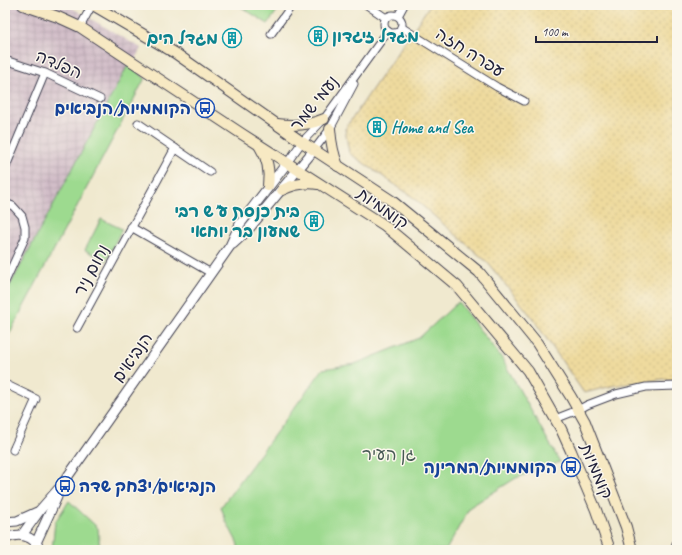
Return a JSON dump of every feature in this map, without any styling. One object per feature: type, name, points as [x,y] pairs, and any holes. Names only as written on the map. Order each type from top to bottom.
[{"type":"main road","name":"קוממיות","points":[[23,5],[58,17],[80,27],[384,225],[457,286],[528,371],[561,429],[596,510],[610,550]]},
{"type":"main road","name":"קוממיות","points":[[92,5],[174,53],[302,142],[392,201],[480,272],[537,343],[585,422],[626,526],[632,550]]},
{"type":"main road","points":[[276,124],[288,126],[304,125],[317,122],[324,118]]},
{"type":"main road","points":[[330,129],[331,144],[338,166]]},
{"type":"main road","points":[[259,145],[269,169],[268,186]]},
{"type":"main road","points":[[282,190],[290,186],[300,184],[320,184]]},
{"type":"street","points":[[80,27],[92,5]]},
{"type":"street","points":[[271,34],[292,5]]},
{"type":"street","points":[[367,5],[386,18]]},
{"type":"street","points":[[398,16],[404,5]]},
{"type":"street","points":[[392,15],[398,16],[401,21],[401,27],[394,32],[388,31],[384,24],[386,18],[392,15]]},
{"type":"street","name":"עפרה חזה","points":[[401,27],[497,87],[524,101]]},
{"type":"street","name":"נעמי שמר","points":[[287,162],[302,142],[324,118],[388,31]]},
{"type":"street","name":"הפלדה","points":[[5,60],[45,73],[100,99]]},
{"type":"street","name":"נעמי שמר","points":[[314,150],[330,129],[365,62]]},
{"type":"street","points":[[5,169],[45,73]]},
{"type":"street","points":[[138,123],[210,172]]},
{"type":"street","name":"נחום ניר","points":[[77,328],[175,148]]},
{"type":"street","name":"הנביאים","points":[[230,246],[247,231],[314,150]]},
{"type":"street","name":"הנביאים","points":[[22,535],[40,510],[61,486],[230,246],[240,224],[287,162]]},
{"type":"street","points":[[5,203],[13,206],[22,216],[25,227],[25,238],[5,282]]},
{"type":"street","points":[[131,227],[211,272]]},
{"type":"street","points":[[5,384],[36,399],[13,450]]},
{"type":"street","points":[[555,419],[616,394],[646,387],[677,386]]},
{"type":"street","name":"הנביאים","points":[[38,546],[61,486]]},
{"type":"street","points":[[5,522],[17,521],[40,510]]},
{"type":"street","points":[[7,535],[22,535],[29,538],[38,546]]},
{"type":"street","points":[[674,550],[677,541]]},
{"type":"shaded area","points":[[5,5],[67,5],[141,48],[5,310]]},
{"type":"green space","points":[[238,5],[281,5],[268,24]]},
{"type":"green space","points":[[128,65],[145,78],[5,342],[5,295]]},
{"type":"green space","points":[[101,219],[122,229],[106,261],[85,250]]},
{"type":"green space","name":"גן העיר","points":[[458,302],[501,357],[560,462],[516,478],[470,507],[446,550],[239,550],[237,542],[226,521],[221,507],[323,369],[355,364],[419,338]]},
{"type":"green space","points":[[69,501],[98,528],[100,550],[52,550],[55,522]]},
{"type":"sand","points":[[430,5],[677,5],[677,381],[664,379],[612,386],[584,393],[531,316],[487,262],[410,195],[349,153],[345,129]]},
{"type":"place","name":"מגדל זיגדון","points":[[318,36]]},
{"type":"place","name":"מגדל הים","points":[[232,38]]},
{"type":"place","name":"הקוממיות/הנביאים","points":[[205,108]]},
{"type":"place","name":"Home and Sea","points":[[377,127]]},
{"type":"place","name":"בית כנסת ע\"ש רבי שמעון בר יוחאי","points":[[314,221]]},
{"type":"place","name":"הקוממיות/המרינה","points":[[571,467]]},
{"type":"place","name":"הנביאים/יצחק שדה","points":[[65,486]]}]
